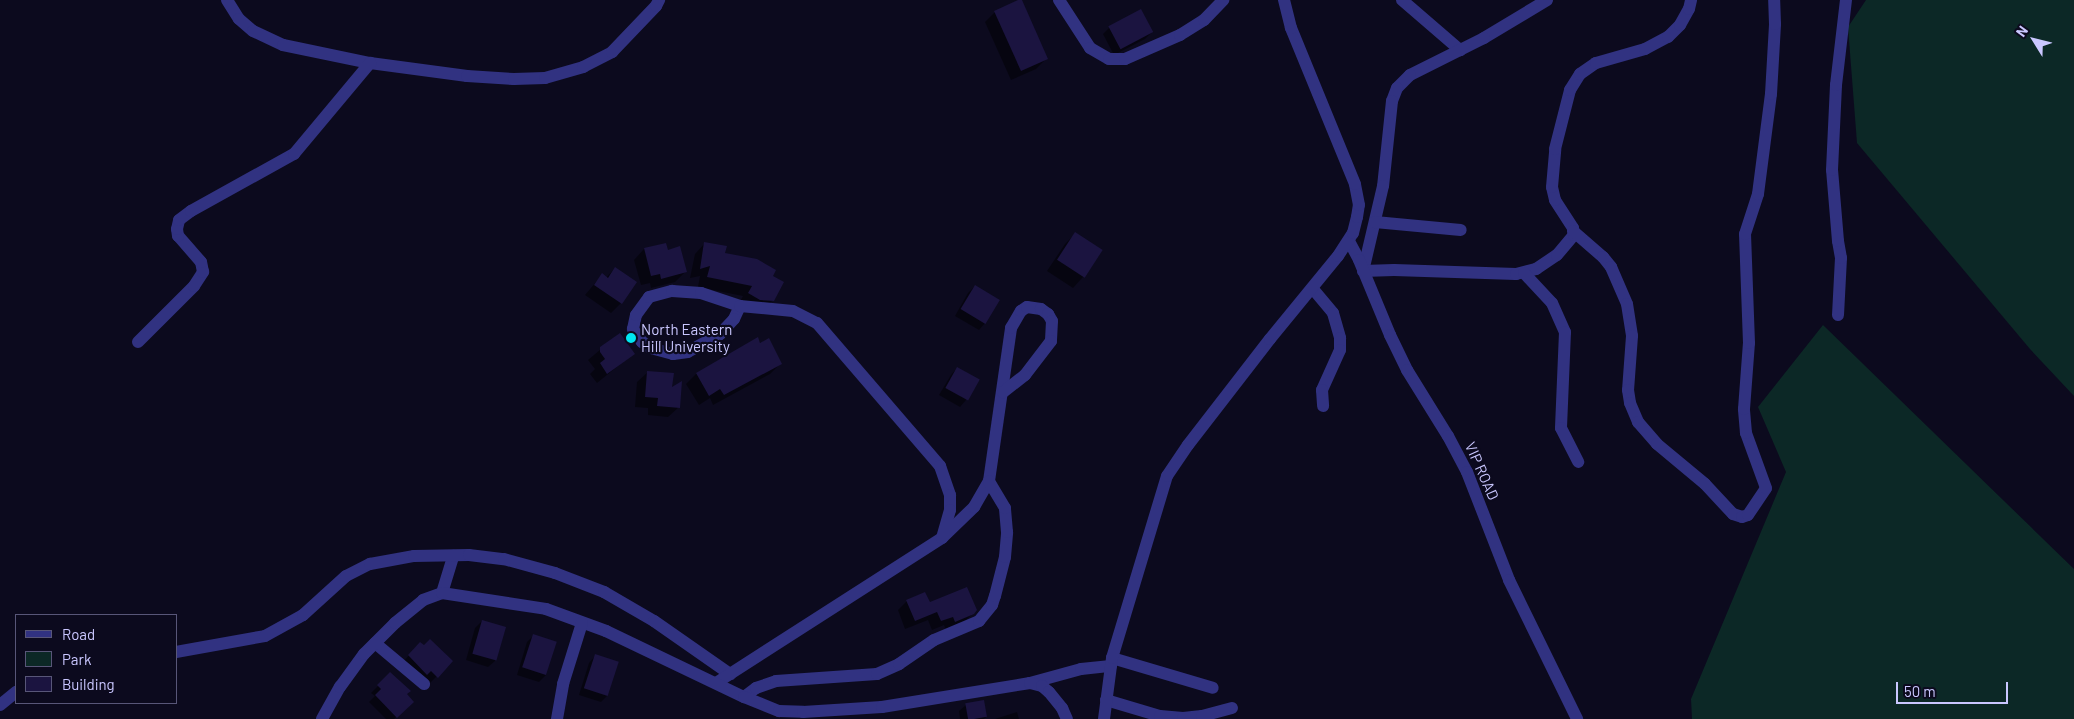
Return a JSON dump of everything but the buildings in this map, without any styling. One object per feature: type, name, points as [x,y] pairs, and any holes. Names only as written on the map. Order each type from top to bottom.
[{"type":"street","points":[[227,0],[239,19],[253,31],[283,45],[370,63],[467,76],[545,78],[583,67],[612,52],[660,0]]},
{"type":"street","points":[[1059,0],[1090,48],[1109,60],[1124,59],[1180,35],[1204,20],[1223,0]]},
{"type":"street","points":[[1104,719],[1111,662],[1167,476],[1188,445],[1254,359],[1349,241],[1358,217],[1359,205],[1355,184],[1291,28],[1284,0]]},
{"type":"street","points":[[1402,0],[1460,50]]},
{"type":"street","points":[[1547,0],[1460,50],[1410,75],[1397,88],[1392,101],[1383,186],[1363,271],[1524,273],[1536,269],[1557,255],[1574,235],[1573,228],[1555,200],[1552,187],[1555,148],[1570,90],[1580,74],[1596,62],[1645,49],[1668,37],[1680,25],[1689,9],[1691,0]]},
{"type":"street","points":[[1573,231],[1603,257],[1611,267],[1627,304],[1632,336],[1628,390],[1630,403],[1638,422],[1657,444],[1705,484],[1733,514],[1742,517],[1748,515],[1766,488],[1746,432],[1744,409],[1749,343],[1745,234],[1758,194],[1771,94],[1775,24],[1774,0]]},
{"type":"street","points":[[1838,315],[1841,258],[1832,170],[1836,85],[1846,0]]},
{"type":"street","points":[[138,342],[194,286],[203,272],[201,262],[178,236],[176,229],[179,220],[294,154],[370,63]]},
{"type":"street","points":[[1375,222],[1461,230]]},
{"type":"street","name":"VIP ROAD","points":[[1349,241],[1407,370],[1448,436],[1467,472],[1509,580],[1577,719]]},
{"type":"street","points":[[1524,273],[1552,303],[1565,332],[1561,428],[1578,462]]},
{"type":"street","points":[[1313,288],[1332,313],[1340,338],[1340,350],[1322,390],[1323,406]]},
{"type":"street","points":[[740,306],[734,319],[720,334],[688,352],[673,354],[651,348],[642,342],[634,330],[638,310],[649,297],[659,293],[683,291],[701,293],[740,306],[794,311],[818,323],[933,457],[946,476],[950,495],[950,510],[942,538]]},
{"type":"street","points":[[716,683],[942,538],[974,507],[990,482],[1003,392],[1008,340],[1016,318],[1027,306],[1041,309],[1048,314],[1052,321],[1051,341],[1026,375],[1003,392]]},
{"type":"street","points":[[744,697],[756,688],[776,682],[876,674],[899,664],[934,640],[979,621],[992,605],[995,596],[1005,557],[1008,532],[1005,508],[990,482]]},
{"type":"street","points":[[178,652],[265,636],[302,616],[346,576],[370,564],[414,556],[453,556],[504,559],[555,573],[604,592],[654,621],[730,674]]},
{"type":"street","points":[[442,593],[453,556]]},
{"type":"street","points":[[322,719],[340,687],[364,654],[423,600],[442,593],[546,609],[606,631],[744,697],[779,710],[803,712],[882,707],[1030,683],[1111,662],[1213,688]]},
{"type":"street","points":[[557,719],[562,684],[582,623]]},
{"type":"street","points":[[375,643],[424,684]]},
{"type":"street","points":[[1030,683],[1042,686],[1049,692],[1062,708],[1066,719]]},
{"type":"street","points":[[0,705],[15,693]]},
{"type":"street","points":[[1106,700],[1160,716],[1175,717],[1202,716],[1232,708]]},
{"type":"green space","points":[[1866,0],[2074,0],[2074,396],[2030,349],[1857,143],[1848,27]]},
{"type":"green space","points":[[1823,325],[2074,569],[2074,719],[1692,719],[1691,699],[1786,472],[1758,407]]},
{"type":"place","name":"North Eastern Hill University","points":[[631,338]]}]
